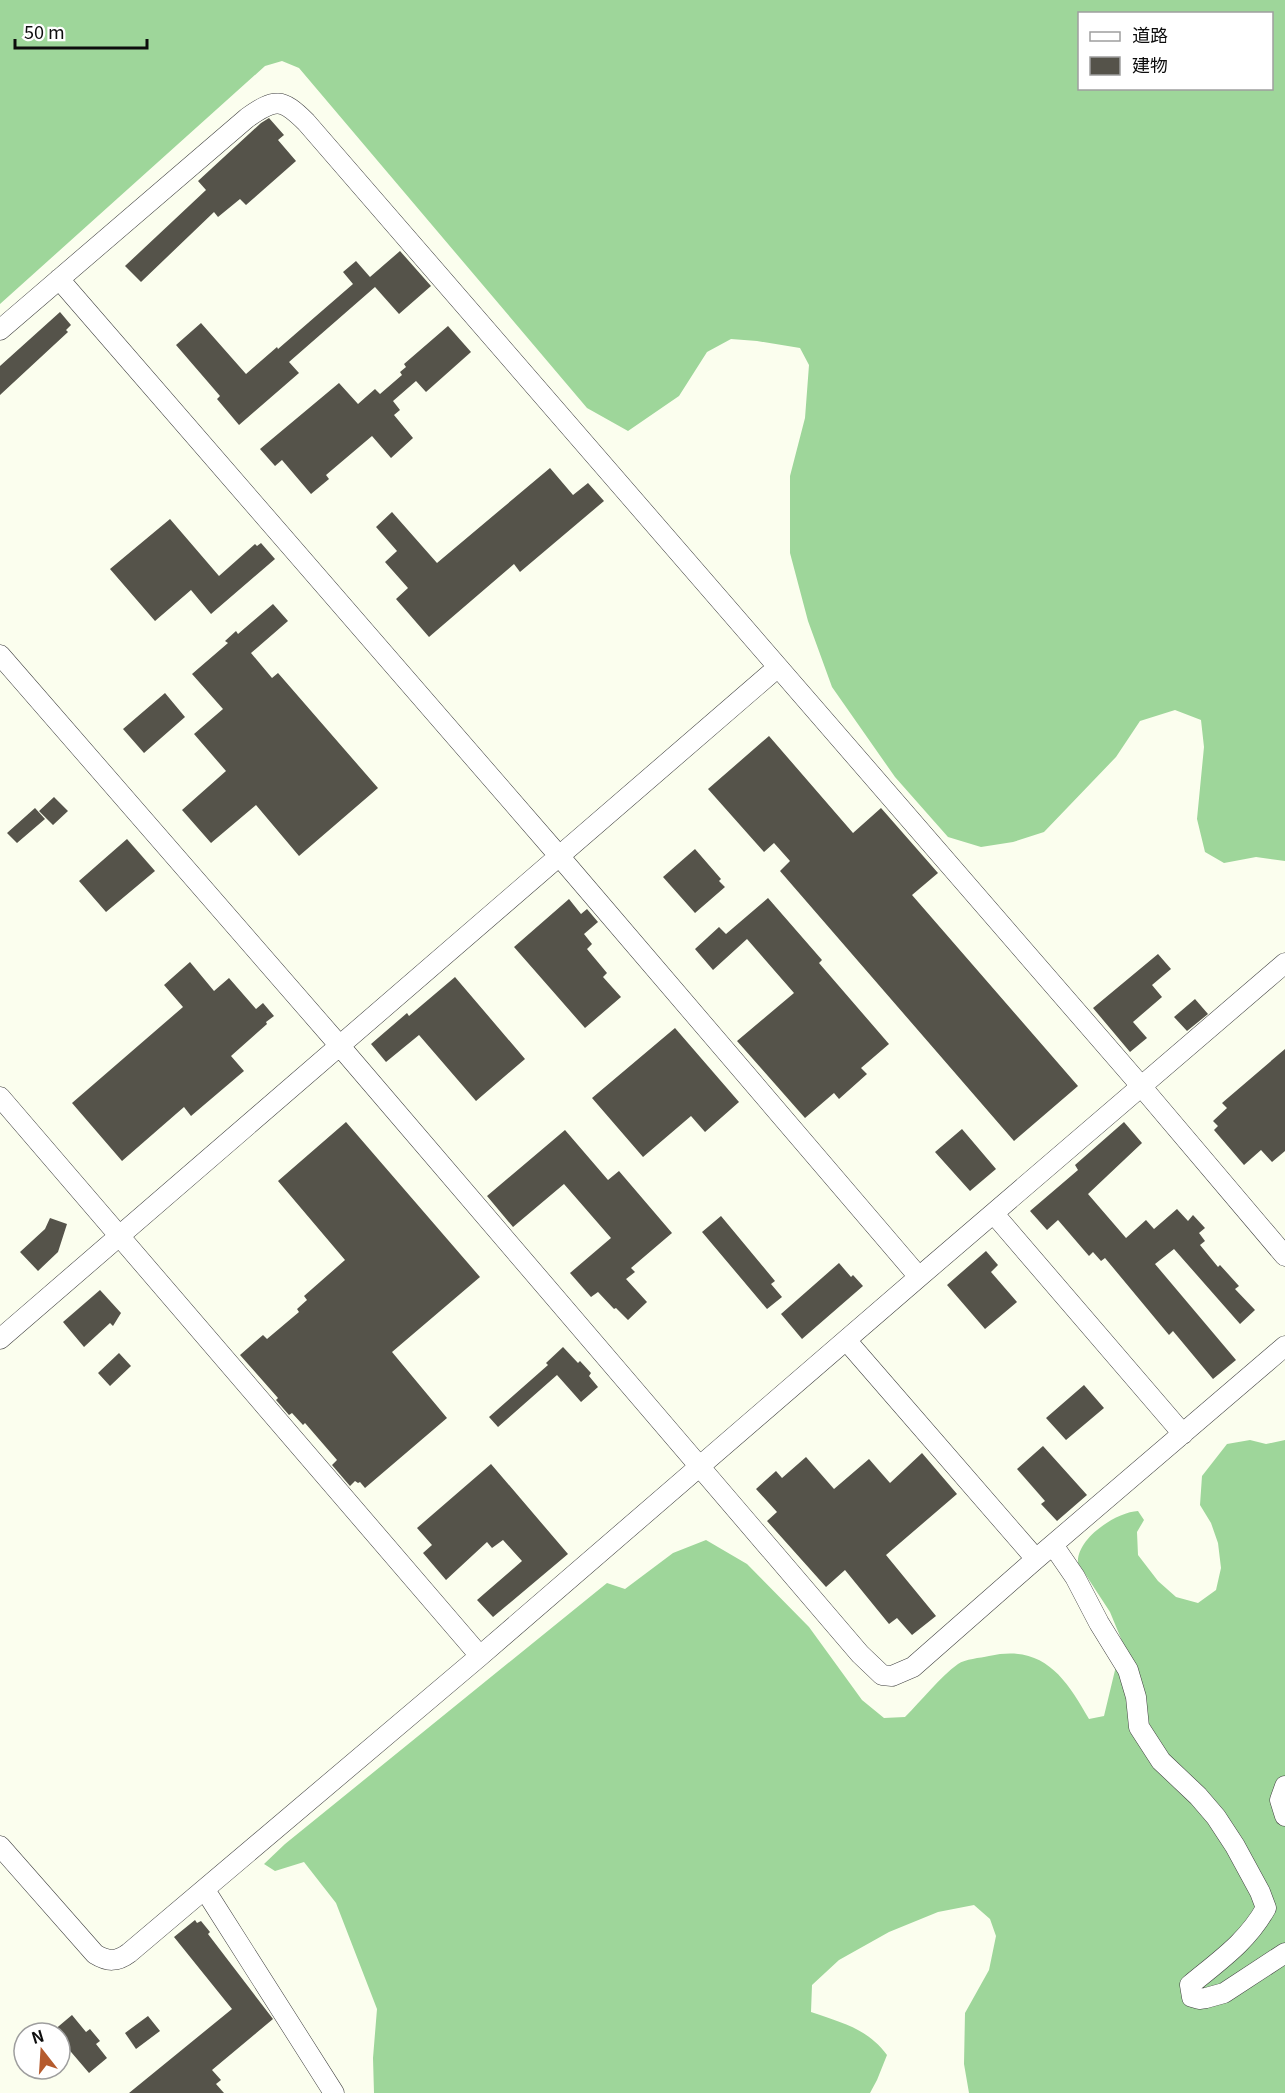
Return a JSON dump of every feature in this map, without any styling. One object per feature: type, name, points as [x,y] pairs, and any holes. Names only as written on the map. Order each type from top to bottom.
[{"type":"street","points":[[0,330],[247,118],[268,104],[279,102],[289,106],[306,122],[1141,1086],[1285,1256]]},
{"type":"street","points":[[59,279],[560,856],[919,1277]]},
{"type":"street","points":[[0,655],[339,1045],[860,1654],[882,1675],[892,1676],[914,1667],[1036,1559],[1285,1346]]},
{"type":"street","points":[[0,1339],[777,668]]},
{"type":"street","points":[[0,1846],[95,1954],[115,1961],[129,1953],[700,1468],[1285,963]]},
{"type":"street","points":[[0,1097],[480,1656]]},
{"type":"street","points":[[993,1214],[1183,1434]]},
{"type":"street","points":[[846,1340],[1036,1559]]},
{"type":"street","points":[[1053,1545],[1075,1577],[1099,1623],[1128,1670],[1136,1697],[1139,1727],[1161,1761],[1198,1796],[1215,1817],[1235,1846],[1266,1908],[1255,1927],[1239,1946],[1190,1984],[1192,1997],[1206,1998],[1224,1994],[1285,1953]]},
{"type":"street","points":[[1285,1786],[1280,1800],[1285,1816]]},
{"type":"street","points":[[205,1890],[334,2093]]},
{"type":"green space","points":[[0,0],[1285,0],[1285,861],[1256,857],[1224,863],[1205,852],[1197,819],[1204,747],[1201,720],[1175,710],[1140,721],[1116,757],[1044,832],[1013,842],[981,847],[948,837],[895,777],[832,687],[808,621],[790,553],[790,476],[805,418],[809,365],[800,348],[731,339],[707,352],[679,396],[628,431],[587,408],[299,68],[282,61],[265,66],[0,304]]},
{"type":"green space","points":[[1250,1440],[1266,1444],[1285,1440],[1285,2093],[969,2093],[964,2064],[965,2013],[989,1970],[996,1936],[990,1919],[974,1905],[938,1912],[889,1932],[839,1960],[812,1985],[811,2012],[862,2032],[887,2055],[870,2093],[374,2093],[373,2058],[377,2009],[336,1903],[304,1862],[275,1871],[264,1864],[285,1844],[607,1583],[625,1589],[673,1553],[706,1540],[747,1564],[809,1627],[862,1700],[884,1718],[905,1717],[951,1669],[961,1662],[1008,1654],[1024,1655],[1050,1667],[1071,1690],[1089,1719],[1104,1716],[1122,1641],[1110,1612],[1078,1563],[1083,1545],[1099,1528],[1119,1516],[1138,1511],[1144,1520],[1137,1532],[1138,1555],[1158,1581],[1176,1597],[1198,1603],[1216,1590],[1221,1568],[1218,1543],[1211,1523],[1200,1505],[1202,1476],[1227,1444]]},
{"type":"building","points":[[269,118],[284,135],[278,140],[296,161],[246,205],[240,199],[218,217],[214,212],[141,282],[125,266],[206,190],[198,181]]},
{"type":"building","points":[[400,251],[431,286],[399,314],[375,287],[289,362],[299,373],[239,425],[217,399],[220,396],[176,345],[201,323],[246,374],[353,284],[343,272],[356,261],[370,277]]},
{"type":"building","points":[[60,312],[71,325],[66,330],[68,332],[0,395],[0,366]]},
{"type":"building","points":[[448,326],[471,352],[426,392],[416,381],[393,401],[400,410],[394,415],[413,438],[391,458],[372,436],[326,475],[329,479],[311,494],[282,460],[275,466],[260,449],[339,383],[358,404],[375,389],[380,394],[402,375],[400,372],[406,367],[404,364]]},
{"type":"building","points":[[550,468],[573,495],[588,483],[604,501],[520,572],[514,564],[429,637],[396,599],[408,588],[385,562],[397,551],[376,527],[392,512],[437,563]]},
{"type":"building","points":[[170,519],[219,576],[255,544],[257,546],[261,543],[275,559],[211,614],[191,590],[155,621],[110,569]]},
{"type":"building","points":[[273,604],[288,621],[251,653],[272,678],[278,673],[378,788],[299,856],[256,805],[211,843],[182,810],[226,771],[194,734],[223,709],[192,674],[228,643],[225,641],[236,631],[238,634]]},
{"type":"building","points":[[165,693],[185,717],[144,753],[123,729]]},
{"type":"building","points":[[769,736],[853,833],[881,808],[938,873],[912,895],[1078,1086],[1014,1141],[780,871],[790,861],[774,843],[764,852],[708,789]]},
{"type":"building","points":[[54,797],[68,811],[53,825],[39,811]]},
{"type":"building","points":[[35,808],[45,819],[17,843],[7,833]]},
{"type":"building","points":[[127,839],[155,871],[106,912],[79,881]]},
{"type":"building","points":[[695,849],[721,879],[719,881],[725,887],[695,913],[663,877]]},
{"type":"building","points":[[768,898],[822,960],[819,963],[889,1044],[861,1068],[867,1074],[839,1099],[834,1093],[805,1118],[737,1041],[794,993],[747,939],[713,970],[695,949],[719,927],[726,934]]},
{"type":"building","points":[[569,899],[581,914],[587,909],[598,922],[584,934],[592,944],[587,949],[607,973],[603,977],[621,997],[585,1028],[514,947]]},
{"type":"building","points":[[1158,954],[1171,969],[1152,985],[1162,997],[1133,1022],[1147,1038],[1130,1052],[1093,1008]]},
{"type":"building","points":[[190,962],[214,991],[229,978],[256,1009],[263,1003],[274,1016],[231,1056],[244,1071],[191,1116],[184,1107],[122,1161],[72,1103],[183,1007],[164,985]]},
{"type":"building","points":[[455,977],[525,1059],[476,1101],[419,1035],[386,1062],[371,1044],[407,1013],[409,1016]]},
{"type":"building","points":[[1195,999],[1208,1014],[1187,1031],[1174,1017]]},
{"type":"building","points":[[675,1028],[739,1102],[705,1132],[691,1116],[643,1157],[592,1098]]},
{"type":"building","points":[[1285,1049],[1285,1151],[1272,1162],[1261,1150],[1244,1165],[1214,1130],[1218,1126],[1213,1121],[1227,1108],[1222,1103]]},
{"type":"building","points":[[346,1122],[480,1277],[392,1352],[447,1418],[365,1488],[360,1482],[355,1481],[350,1486],[332,1465],[337,1460],[305,1423],[303,1425],[292,1413],[289,1415],[276,1400],[278,1398],[240,1355],[263,1335],[267,1339],[299,1312],[297,1309],[307,1300],[304,1296],[345,1260],[278,1181]]},
{"type":"building","points":[[1124,1122],[1142,1143],[1088,1194],[1126,1238],[1146,1220],[1154,1229],[1177,1209],[1188,1221],[1193,1215],[1205,1228],[1199,1233],[1205,1241],[1200,1245],[1218,1267],[1220,1265],[1239,1286],[1235,1289],[1255,1310],[1240,1324],[1174,1249],[1155,1264],[1236,1360],[1213,1379],[1173,1331],[1169,1335],[1105,1258],[1101,1261],[1093,1252],[1089,1256],[1058,1220],[1047,1230],[1030,1211],[1078,1170],[1075,1165]]},
{"type":"building","points":[[962,1129],[996,1169],[970,1191],[935,1152]]},
{"type":"building","points":[[565,1130],[608,1180],[619,1171],[672,1233],[631,1268],[635,1272],[626,1279],[647,1302],[628,1320],[598,1292],[591,1297],[570,1273],[611,1238],[564,1184],[513,1227],[487,1196]]},
{"type":"building","points":[[721,1216],[775,1281],[771,1284],[782,1297],[767,1309],[702,1232]]},
{"type":"building","points":[[50,1218],[67,1224],[58,1252],[38,1271],[20,1252],[45,1229]]},
{"type":"building","points":[[986,1251],[998,1265],[991,1272],[1017,1302],[985,1329],[947,1285]]},
{"type":"building","points":[[839,1263],[851,1277],[853,1275],[863,1286],[802,1339],[781,1314]]},
{"type":"building","points":[[100,1290],[121,1313],[113,1326],[110,1323],[84,1347],[63,1322]]},
{"type":"building","points":[[563,1347],[591,1373],[589,1376],[598,1387],[581,1402],[557,1375],[498,1427],[489,1417],[548,1365],[546,1363]]},
{"type":"building","points":[[119,1353],[131,1366],[110,1386],[98,1373]]},
{"type":"building","points":[[1084,1385],[1104,1408],[1066,1440],[1046,1418]]},
{"type":"building","points":[[1043,1446],[1087,1495],[1057,1521],[1041,1504],[1045,1501],[1017,1469]]},
{"type":"building","points":[[922,1453],[957,1494],[886,1555],[936,1616],[912,1635],[897,1618],[889,1624],[845,1570],[826,1587],[767,1521],[777,1512],[756,1489],[776,1471],[782,1478],[806,1457],[834,1489],[869,1459],[890,1483]]},
{"type":"building","points":[[491,1464],[568,1554],[493,1617],[477,1600],[522,1561],[503,1540],[492,1548],[487,1542],[446,1580],[423,1553],[432,1545],[417,1528]]},
{"type":"building","points":[[195,1920],[197,1923],[201,1921],[210,1932],[208,1934],[273,2019],[212,2070],[221,2080],[216,2084],[224,2093],[129,2093],[232,2009],[174,1937]]},
{"type":"building","points":[[72,2015],[86,2032],[90,2029],[100,2041],[96,2044],[107,2058],[89,2073],[72,2053],[72,2021],[65,2021]]},
{"type":"building","points":[[148,2016],[160,2031],[136,2049],[125,2033]]}]
